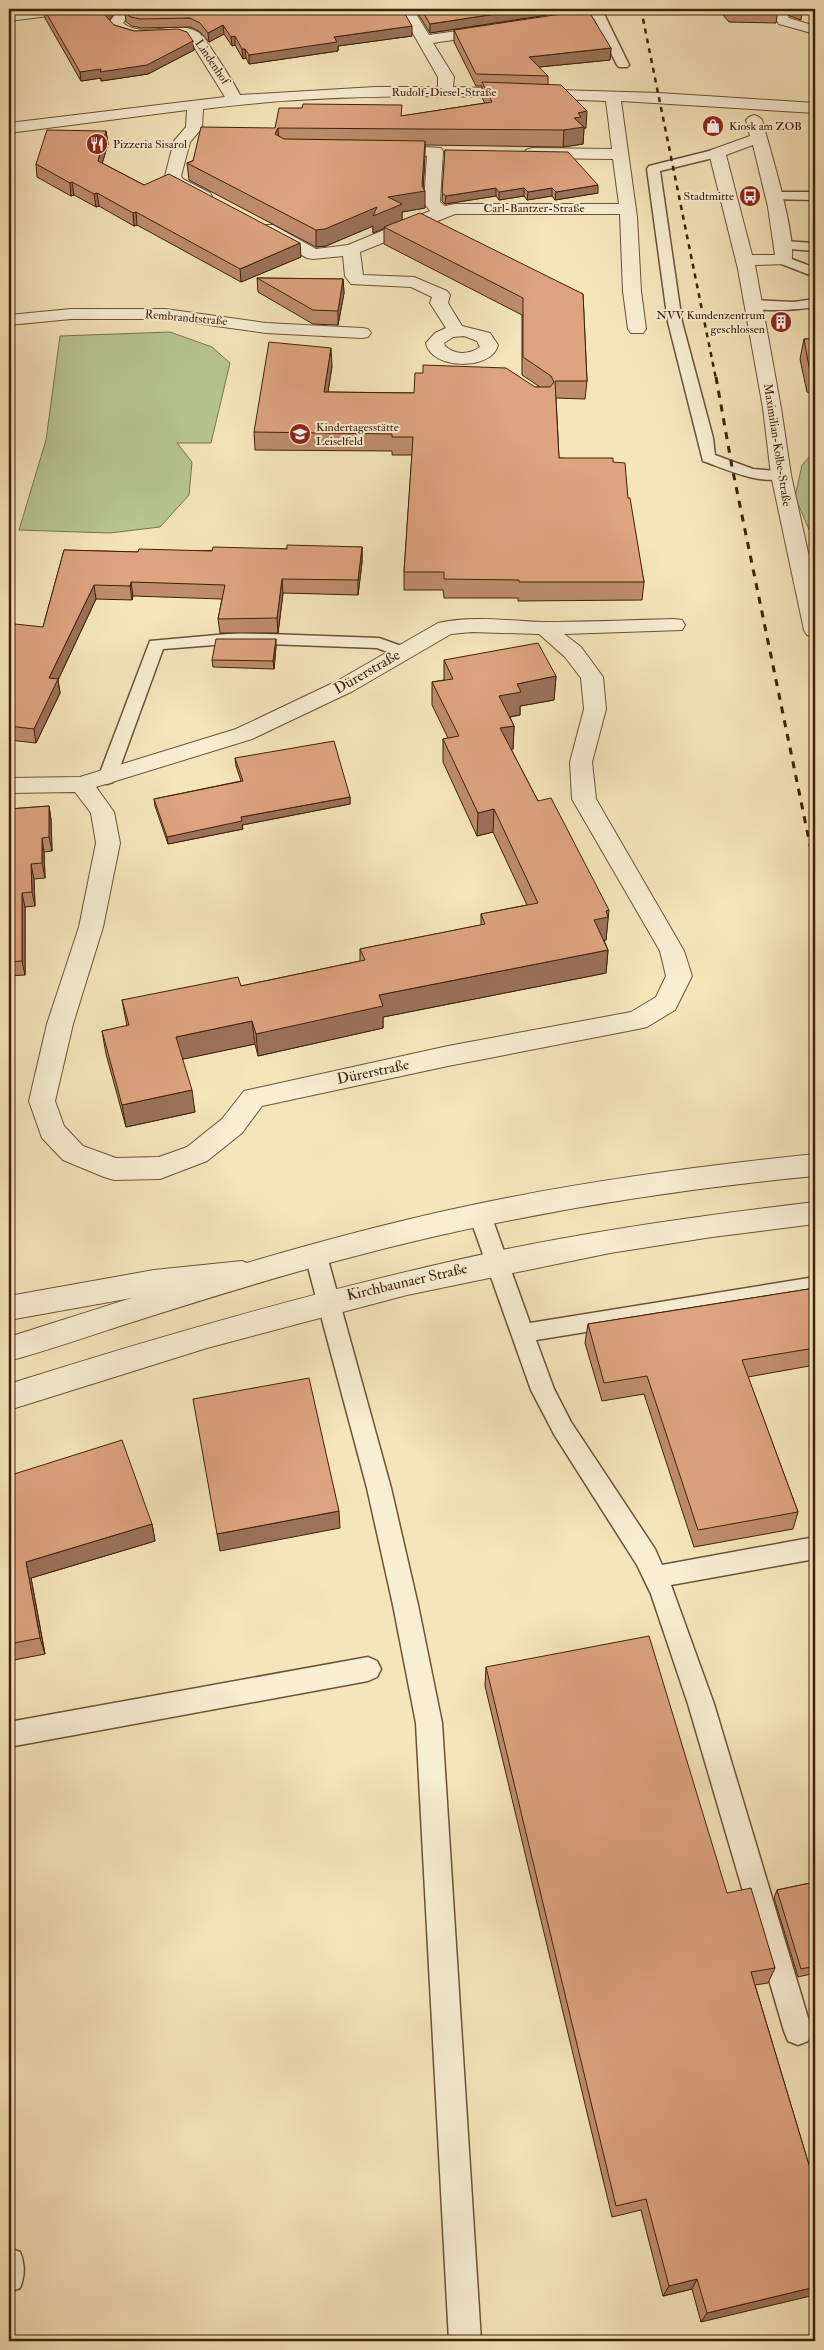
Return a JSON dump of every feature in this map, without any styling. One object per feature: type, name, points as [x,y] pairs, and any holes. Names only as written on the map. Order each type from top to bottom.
[{"type":"street","points":[[9,17],[72,9]]},
{"type":"street","name":"Lindenhof","points":[[126,9],[115,24],[126,33],[186,33],[194,36],[229,88],[234,100]]},
{"type":"street","points":[[406,9],[446,78],[445,90]]},
{"type":"street","points":[[777,9],[784,21],[815,30]]},
{"type":"street","points":[[536,23],[598,14]]},
{"type":"street","points":[[424,40],[510,27]]},
{"type":"street","name":"Rudolf-Diesel-Straße","points":[[9,128],[75,122],[195,104],[358,92],[445,90],[815,108]]},
{"type":"street","points":[[613,97],[627,209],[632,291],[637,329]]},
{"type":"street","points":[[195,104],[194,128],[182,141],[173,176],[176,182],[219,204]]},
{"type":"street","points":[[744,260],[784,252],[774,196],[750,104]]},
{"type":"street","name":"Rudolf-Diesel-Straße","points":[[9,137],[56,128],[75,122]]},
{"type":"street","points":[[717,154],[758,138]]},
{"type":"street","points":[[374,150],[454,151]]},
{"type":"street","points":[[434,151],[432,204],[441,212]]},
{"type":"street","points":[[513,152],[620,154]]},
{"type":"street","name":"Maximilian-Kolbe-Straße","points":[[717,154],[744,260],[781,475],[815,630]]},
{"type":"street","name":"Carl-Bantzer-Straße","points":[[253,221],[313,254],[356,248],[441,212],[470,208],[627,209]]},
{"type":"street","points":[[356,248],[354,276],[357,280],[414,282],[441,295],[439,303],[457,331]]},
{"type":"street","name":"Rembrandtstraße","points":[[9,320],[71,314],[165,314],[266,328],[362,333]]},
{"type":"street","points":[[457,331],[479,334],[488,340],[488,349],[478,356],[453,358],[440,352],[435,344],[441,336],[457,331]]},
{"type":"street","points":[[478,356],[494,367]]},
{"type":"street","name":"Dürerstraße","points":[[9,785],[81,784],[107,778],[244,734],[345,686],[401,652],[446,628],[472,626],[544,628],[674,625]]},
{"type":"street","name":"Dürerstraße","points":[[81,784],[102,812],[108,842],[91,927],[60,1024],[42,1101],[52,1132],[73,1153],[114,1169],[160,1168],[197,1154],[232,1126],[253,1098],[448,1056],[638,1020],[666,1003],[679,976],[672,951],[584,799],[581,762],[595,709],[592,677],[573,652],[544,628]]},
{"type":"street","points":[[9,1349],[254,1272],[396,1234],[572,1196],[706,1176],[815,1165]]},
{"type":"street","name":"Kirchbaunaer Straße","points":[[9,1397],[120,1360],[329,1301],[496,1262],[607,1240],[724,1222],[815,1213]]},
{"type":"street","points":[[9,1308],[214,1274],[254,1272]]},
{"type":"lane","points":[[598,14],[623,65]]},
{"type":"lane","points":[[717,154],[653,169],[675,322],[706,438],[708,458],[751,473],[781,475]]},
{"type":"lane","points":[[774,196],[815,196]]},
{"type":"lane","points":[[784,252],[815,247]]},
{"type":"lane","points":[[784,252],[815,273]]},
{"type":"lane","points":[[753,304],[793,306],[815,303]]},
{"type":"lane","points":[[107,778],[156,645],[250,639],[379,643],[401,652]]},
{"type":"lane","points":[[480,1215],[543,1390],[563,1429],[646,1557],[655,1577],[701,1704],[798,2030]]},
{"type":"lane","points":[[316,1256],[357,1398],[417,1659],[429,1723],[465,2341]]},
{"type":"lane","points":[[523,1333],[815,1286]]},
{"type":"lane","points":[[655,1577],[815,1548]]},
{"type":"lane","points":[[9,1735],[368,1669]]},
{"type":"lane","points":[[9,2263],[9,2277]]},
{"type":"green space","points":[[170,332],[212,347],[230,363],[211,443],[177,443],[192,462],[189,495],[160,527],[110,533],[19,530],[46,440],[60,336]]},
{"type":"green space","points":[[812,454],[815,454],[814,541],[795,497],[802,465]]},
{"type":"building","points":[[44,9],[110,9],[105,15],[114,25],[134,31],[178,29],[187,32],[193,41],[147,65],[100,72],[101,69],[80,72]]},
{"type":"building","points":[[127,9],[402,9],[412,26],[334,37],[337,42],[249,55],[245,49],[242,49],[235,36],[231,37],[223,25],[208,33],[200,23],[190,18],[140,19],[125,13]]},
{"type":"building","points":[[421,9],[528,9],[430,24]]},
{"type":"building","points":[[777,9],[778,10],[731,10]]},
{"type":"building","points":[[588,10],[611,48],[529,57],[548,76],[476,74],[454,30]]},
{"type":"building","points":[[482,82],[561,85],[587,111],[578,113],[581,117],[574,118],[584,127],[564,130],[278,128],[275,134],[284,139],[425,141],[422,186],[425,191],[388,197],[402,204],[373,216],[377,207],[325,229],[316,230],[187,163],[193,161],[201,127],[275,128],[279,108],[302,108],[303,104],[402,105],[401,116],[492,102]]},
{"type":"building","points":[[47,130],[106,131],[98,161],[144,185],[169,174],[300,243],[240,269],[136,212],[133,213],[97,193],[94,194],[72,182],[70,183],[36,164]]},
{"type":"building","points":[[445,150],[568,152],[598,185],[556,192],[552,188],[528,192],[524,188],[499,192],[496,188],[446,196],[442,193]]},
{"type":"building","points":[[420,213],[583,294],[587,381],[555,381],[559,458],[613,458],[613,462],[625,463],[628,498],[630,498],[644,582],[519,582],[519,580],[444,579],[444,572],[404,572],[413,437],[392,437],[392,434],[254,432],[269,342],[331,348],[324,392],[414,393],[415,373],[423,373],[423,365],[506,368],[535,387],[550,387],[554,382],[551,376],[523,357],[523,298],[384,227]]},
{"type":"building","points":[[257,278],[343,279],[338,311],[313,310]]},
{"type":"building","points":[[804,339],[815,339],[815,374],[810,372]]},
{"type":"building","points":[[287,545],[362,547],[358,580],[282,579],[277,618],[218,619],[225,585],[131,582],[130,586],[94,585],[49,678],[58,679],[34,729],[9,726],[9,637],[15,624],[43,627],[64,550],[138,552],[139,549],[212,551],[213,547],[287,549]]},
{"type":"building","points":[[216,639],[276,639],[273,661],[212,660]]},
{"type":"building","points":[[538,643],[556,676],[517,684],[521,692],[499,696],[514,726],[500,728],[538,801],[551,798],[609,910],[606,911],[608,917],[594,920],[608,950],[379,995],[383,1006],[256,1034],[252,1021],[176,1037],[192,1090],[122,1105],[102,1031],[129,1025],[122,1000],[238,977],[241,986],[365,960],[360,949],[485,924],[481,914],[538,903],[494,809],[478,813],[443,739],[459,736],[432,682],[453,679],[444,660]]},
{"type":"building","points":[[334,741],[350,797],[241,817],[242,821],[167,837],[154,799],[243,781],[235,758]]},
{"type":"building","points":[[49,806],[49,837],[42,838],[42,863],[31,864],[32,892],[22,893],[22,961],[9,962],[9,809]]},
{"type":"building","points":[[815,1288],[815,1348],[742,1360],[798,1512],[698,1530],[647,1376],[604,1383],[588,1324]]},
{"type":"building","points":[[309,1378],[339,1511],[217,1534],[193,1399]]},
{"type":"building","points":[[122,1440],[152,1524],[26,1562],[40,1638],[9,1644],[9,1465],[11,1475]]},
{"type":"building","points":[[649,1636],[727,1893],[751,1888],[775,1968],[751,1972],[815,2185],[815,2287],[707,2313],[697,2279],[669,2286],[646,2199],[616,2206],[486,1667]]},
{"type":"building","points":[[815,1882],[815,1966],[801,1969],[777,1890]]},
{"type":"railway","points":[[641,9],[716,379]]},
{"type":"railway","points":[[716,377],[732,467],[815,869]]},
{"type":"place","name":"Kiosk am ZOB","points":[[713,126]]},
{"type":"place","name":"Pizzeria Sisarol","points":[[97,144]]},
{"type":"place","name":"Stadtmitte","points":[[750,196]]},
{"type":"place","name":"NVV Kundenzentrum geschlossen","points":[[781,322]]},
{"type":"place","name":"Kindertagesstätte Leiselfeld","points":[[300,434]]}]
